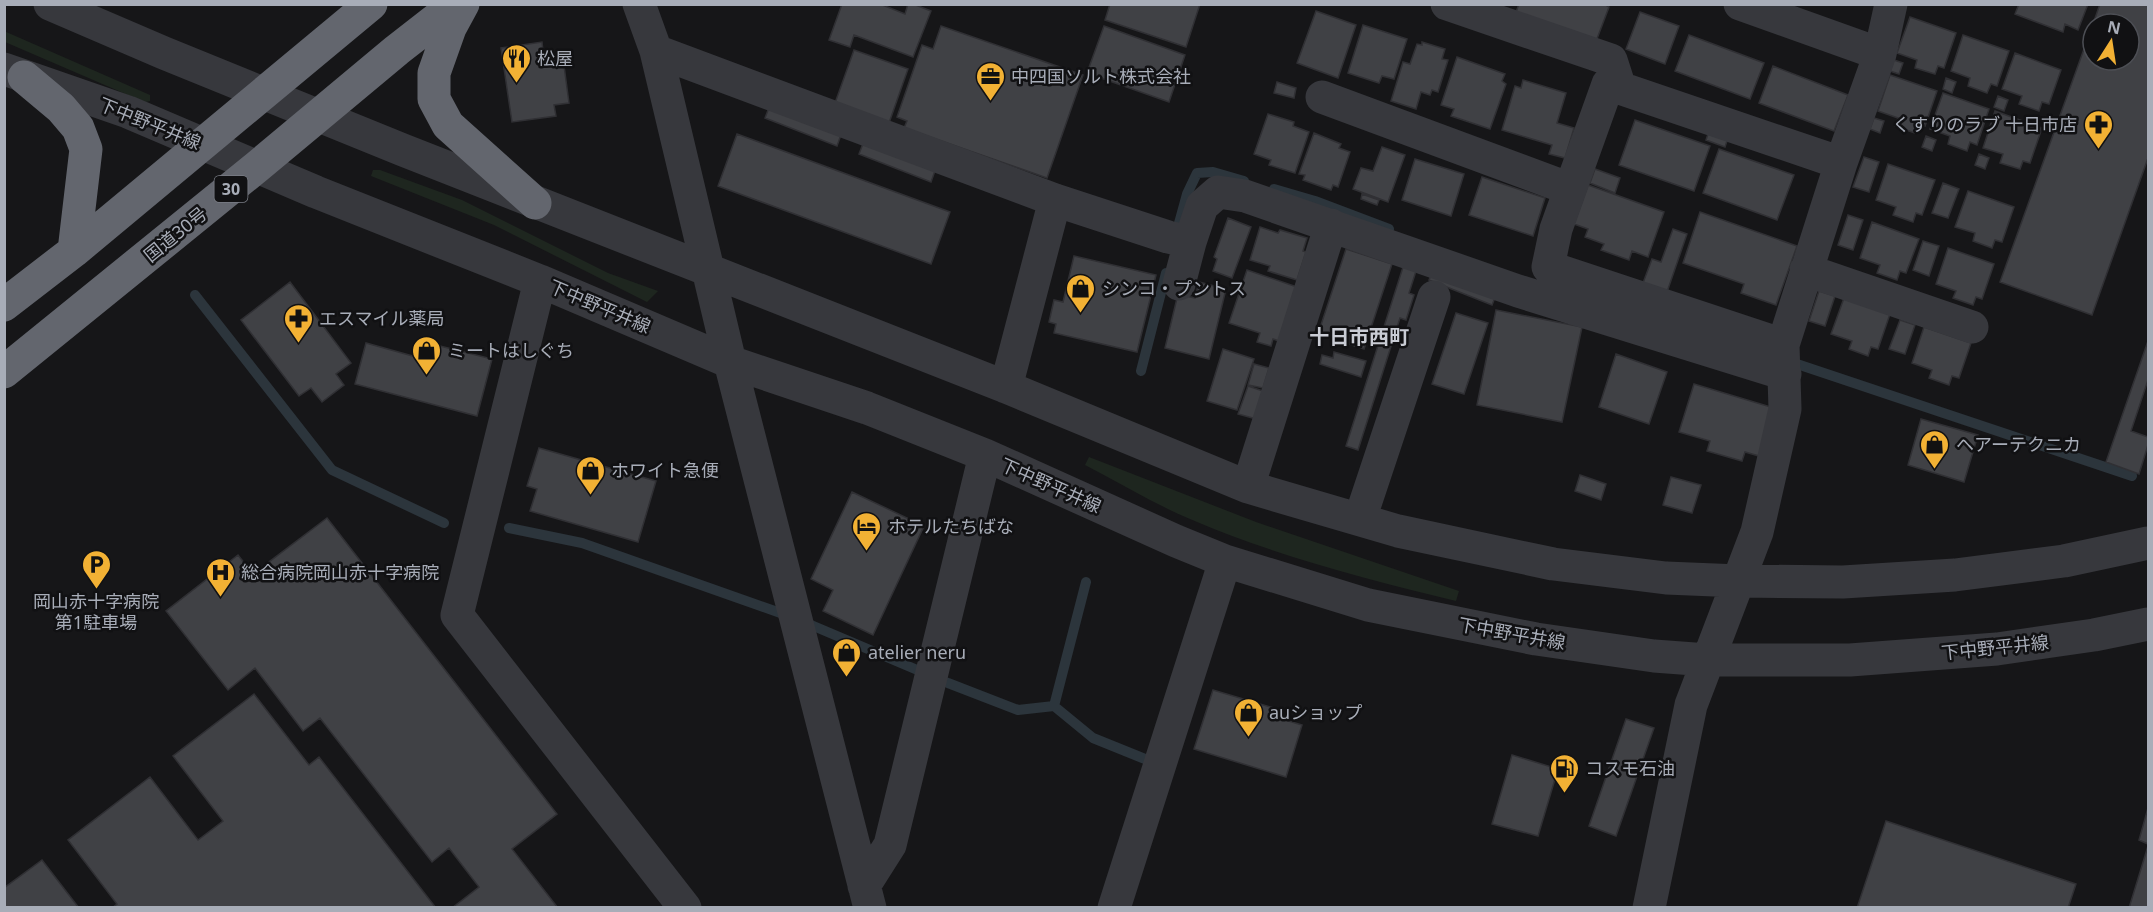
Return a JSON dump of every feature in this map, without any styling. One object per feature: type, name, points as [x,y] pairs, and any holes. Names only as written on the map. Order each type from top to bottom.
[{"type":"highway","points":[[4,305],[203,144],[370,4]]},
{"type":"highway","name":"国道30号","points":[[4,372],[456,4]]},
{"type":"highway","points":[[463,4],[450,28],[434,73],[434,99],[448,125],[535,202]]},
{"type":"highway","points":[[14,73],[61,108],[78,128],[86,149],[74,250]]},
{"type":"street","points":[[50,4],[318,116],[1006,387],[1248,487],[1398,531],[1553,564],[1666,578],[1739,581],[1843,582],[1955,575],[2064,561],[2148,543]]},
{"type":"street","points":[[639,4],[656,51],[730,362],[867,896]]},
{"type":"street","points":[[1447,4],[1611,60],[1620,88]]},
{"type":"street","points":[[1740,4],[1880,54]]},
{"type":"street","points":[[1649,908],[1691,705],[1757,532],[1785,409],[1784,358],[1806,270],[1880,54],[1891,4]]},
{"type":"street","points":[[656,51],[1055,200],[1180,240]]},
{"type":"street","name":"下中野平井線","points":[[14,73],[128,112],[540,281],[730,362],[867,408],[985,455],[1225,561],[1368,605],[1536,639],[1654,656],[1708,660],[1850,660],[1997,649],[2094,635],[2148,624]]},
{"type":"street","points":[[1784,358],[1548,267],[1556,229],[1608,84],[1841,163]]},
{"type":"street","points":[[1322,97],[1570,189]]},
{"type":"street","points":[[1179,284],[1180,240],[1203,206],[1218,192],[1245,196],[1518,291],[1784,358]]},
{"type":"street","points":[[1006,387],[1055,200]]},
{"type":"street","points":[[1248,487],[1331,225]]},
{"type":"street","points":[[1806,270],[1972,327]]},
{"type":"street","points":[[540,281],[457,615],[685,908]]},
{"type":"street","points":[[1360,519],[1434,297]]},
{"type":"street","points":[[867,896],[890,845],[985,455]]},
{"type":"street","points":[[1114,908],[1225,561]]},
{"type":"shaded area","points":[[4,31],[150,95],[150,101],[146,102],[128,95],[5,42]]},
{"type":"shaded area","points":[[373,170],[380,170],[462,200],[608,273],[658,291],[647,302],[494,225],[371,176]]},
{"type":"shaded area","points":[[1089,457],[1256,522],[1459,591],[1456,601],[1321,566],[1222,532],[1163,507],[1085,465]]},
{"type":"building","points":[[842,4],[880,4],[905,14],[908,4],[913,4],[931,11],[913,57],[854,35],[850,47],[829,40]]},
{"type":"building","points":[[1110,4],[1200,4],[1186,47],[1105,20]]},
{"type":"building","points":[[1519,4],[1604,4],[1609,7],[1595,44],[1515,15]]},
{"type":"building","points":[[2019,4],[2088,4],[2085,12],[2081,12],[2078,30],[2065,24],[2063,32],[2015,14]]},
{"type":"building","points":[[2100,4],[2148,4],[2148,158],[2092,315],[2000,282],[2081,57],[2081,72],[2141,72],[2141,12],[2097,12]]},
{"type":"building","points":[[1316,11],[1356,25],[1338,78],[1297,63]]},
{"type":"building","points":[[1640,12],[1679,26],[1665,64],[1626,49]]},
{"type":"building","points":[[1910,17],[1956,33],[1944,68],[1938,66],[1935,74],[1915,68],[1917,60],[1897,53]]},
{"type":"building","points":[[1363,25],[1407,39],[1394,79],[1382,76],[1379,83],[1348,73]]},
{"type":"building","points":[[941,26],[1083,75],[1047,178],[904,128],[907,121],[897,117],[922,45],[933,49]]},
{"type":"building","points":[[1104,26],[1185,55],[1169,102],[1087,73]]},
{"type":"building","points":[[1689,35],[1764,63],[1750,99],[1675,71]]},
{"type":"building","points":[[1963,35],[2009,51],[1997,86],[1991,84],[1987,93],[1968,86],[1970,78],[1951,71]]},
{"type":"building","points":[[542,42],[544,60],[563,58],[569,103],[554,105],[556,116],[512,122],[501,48]]},
{"type":"building","points":[[1422,42],[1445,49],[1442,59],[1448,60],[1438,92],[1432,90],[1430,95],[1421,92],[1416,109],[1391,101],[1403,62],[1410,64],[1417,44],[1422,45]]},
{"type":"building","points":[[854,50],[908,69],[889,123],[835,103]]},
{"type":"building","points":[[2015,53],[2061,70],[2049,104],[2042,102],[2039,111],[2019,104],[2022,96],[2002,89]]},
{"type":"building","points":[[1457,57],[1505,74],[1502,81],[1506,84],[1490,129],[1451,116],[1454,109],[1441,105]]},
{"type":"building","points":[[1894,60],[1903,63],[1899,74],[1890,71]]},
{"type":"building","points":[[1773,66],[1848,95],[1834,131],[1759,103]]},
{"type":"building","points":[[1890,75],[1937,91],[1925,126],[1918,124],[1915,133],[1895,126],[1898,118],[1878,111]]},
{"type":"building","points":[[1946,78],[1956,82],[1952,93],[1943,89]]},
{"type":"building","points":[[1523,80],[1566,93],[1557,123],[1574,128],[1565,158],[1549,154],[1552,145],[1502,130],[1515,86],[1521,88]]},
{"type":"building","points":[[1277,82],[1296,88],[1294,98],[1274,93]]},
{"type":"building","points":[[1943,93],[1989,109],[1977,145],[1970,142],[1967,151],[1948,144],[1950,136],[1930,129]]},
{"type":"building","points":[[1998,96],[2008,100],[2004,111],[1994,107]]},
{"type":"building","points":[[770,105],[842,132],[837,146],[765,118]]},
{"type":"building","points":[[1995,111],[2042,128],[2030,163],[2023,161],[2020,169],[2000,163],[2003,154],[1983,148]]},
{"type":"building","points":[[1268,114],[1294,122],[1293,126],[1309,132],[1295,173],[1269,165],[1271,160],[1254,154]]},
{"type":"building","points":[[1874,118],[1884,121],[1880,133],[1870,129]]},
{"type":"building","points":[[1635,120],[1710,146],[1694,191],[1619,165]]},
{"type":"building","points":[[1709,131],[1728,138],[1725,147],[1706,140]]},
{"type":"building","points":[[1314,133],[1341,144],[1339,148],[1350,152],[1338,187],[1333,185],[1331,190],[1303,180],[1305,175],[1299,174]]},
{"type":"building","points":[[737,134],[950,212],[931,264],[718,186]]},
{"type":"building","points":[[1926,136],[1936,140],[1932,151],[1922,147]]},
{"type":"building","points":[[864,141],[936,168],[931,182],[859,154]]},
{"type":"building","points":[[1382,147],[1405,155],[1388,202],[1353,189],[1361,168],[1373,171]]},
{"type":"building","points":[[1719,149],[1794,175],[1777,220],[1703,193]]},
{"type":"building","points":[[1979,154],[1989,158],[1985,169],[1975,165]]},
{"type":"building","points":[[1864,157],[1879,162],[1869,192],[1853,187]]},
{"type":"building","points":[[1415,159],[1464,174],[1451,216],[1402,200]]},
{"type":"building","points":[[1888,164],[1935,180],[1922,215],[1916,213],[1913,222],[1893,215],[1896,207],[1876,200]]},
{"type":"building","points":[[1595,169],[1620,178],[1615,193],[1590,183]]},
{"type":"building","points":[[1482,177],[1545,198],[1533,236],[1469,215]]},
{"type":"building","points":[[1943,183],[1959,189],[1948,218],[1932,213]]},
{"type":"building","points":[[1588,185],[1664,212],[1648,257],[1632,251],[1629,260],[1601,250],[1604,244],[1585,237],[1588,229],[1574,224]]},
{"type":"building","points":[[1968,191],[2014,207],[2002,242],[1995,240],[1992,248],[1973,241],[1975,233],[1955,227]]},
{"type":"building","points":[[1362,194],[1379,200],[1377,205],[1361,199]]},
{"type":"building","points":[[1700,212],[1797,246],[1776,305],[1741,293],[1744,284],[1683,263]]},
{"type":"building","points":[[1848,215],[1863,220],[1853,250],[1838,245]]},
{"type":"building","points":[[1228,218],[1251,227],[1232,278],[1213,271],[1217,259],[1214,257]]},
{"type":"building","points":[[1872,222],[1919,239],[1906,273],[1900,271],[1897,280],[1877,273],[1880,265],[1860,258]]},
{"type":"building","points":[[1260,227],[1307,238],[1303,251],[1306,252],[1297,280],[1268,271],[1270,266],[1250,260]]},
{"type":"building","points":[[1673,229],[1687,234],[1667,292],[1643,283],[1652,259],[1661,262]]},
{"type":"building","points":[[1923,241],[1939,246],[1929,276],[1913,270]]},
{"type":"building","points":[[1948,248],[1994,264],[1982,299],[1976,297],[1973,305],[1953,298],[1956,291],[1936,284]]},
{"type":"building","points":[[1346,249],[1392,264],[1364,349],[1318,334]]},
{"type":"building","points":[[1074,256],[1156,275],[1137,352],[1054,333],[1056,324],[1049,322],[1054,300],[1063,302]]},
{"type":"building","points":[[1404,264],[1417,268],[1409,293],[1414,295],[1406,320],[1400,318],[1358,450],[1346,446]]},
{"type":"building","points":[[1247,270],[1297,287],[1279,341],[1273,339],[1271,346],[1257,342],[1260,333],[1229,323]]},
{"type":"building","points":[[1433,270],[1496,295],[1492,305],[1429,280]]},
{"type":"building","points":[[290,282],[351,363],[336,374],[344,385],[322,402],[311,388],[299,396],[241,320]]},
{"type":"building","points":[[1199,282],[1226,289],[1209,359],[1165,348],[1178,294],[1195,298]]},
{"type":"building","points":[[1819,291],[1835,296],[1825,326],[1809,321]]},
{"type":"building","points":[[1844,298],[1890,314],[1878,349],[1871,347],[1868,356],[1849,349],[1852,341],[1831,334]]},
{"type":"building","points":[[1496,310],[1582,327],[1562,422],[1477,405]]},
{"type":"building","points":[[1456,313],[1488,323],[1464,394],[1432,384]]},
{"type":"building","points":[[1900,320],[1915,325],[1905,354],[1889,349]]},
{"type":"building","points":[[1924,327],[1971,343],[1959,378],[1952,376],[1949,385],[1929,378],[1932,370],[1912,363]]},
{"type":"building","points":[[2148,341],[2148,380],[2131,431],[2148,437],[2148,445],[2139,474],[2106,462]]},
{"type":"building","points":[[424,342],[492,359],[477,416],[355,384],[366,343],[420,358]]},
{"type":"building","points":[[1223,349],[1254,359],[1237,410],[1207,401]]},
{"type":"building","points":[[1334,352],[1366,361],[1361,377],[1320,364],[1322,355],[1333,358]]},
{"type":"building","points":[[1616,354],[1667,372],[1649,424],[1599,407]]},
{"type":"building","points":[[1254,364],[1269,368],[1263,388],[1248,385]]},
{"type":"building","points":[[1694,384],[1774,408],[1759,456],[1745,452],[1742,461],[1707,451],[1710,441],[1679,432]]},
{"type":"building","points":[[1248,386],[1269,393],[1260,420],[1238,414]]},
{"type":"building","points":[[1921,419],[1978,435],[1964,482],[1908,465]]},
{"type":"building","points":[[539,448],[656,481],[638,542],[530,511],[537,489],[527,486]]},
{"type":"building","points":[[1580,475],[1606,484],[1601,500],[1575,491]]},
{"type":"building","points":[[1671,477],[1701,485],[1692,513],[1663,505]]},
{"type":"building","points":[[852,492],[924,526],[873,635],[823,611],[833,590],[811,579]]},
{"type":"building","points":[[327,518],[557,814],[512,849],[558,908],[452,908],[479,887],[449,848],[432,862],[320,718],[303,731],[255,668],[228,690],[166,611],[238,555],[253,574]]},
{"type":"building","name":"auショップ","points":[[1213,690],[1284,711],[1282,719],[1302,725],[1286,777],[1194,749]]},
{"type":"building","points":[[254,694],[309,765],[319,757],[436,908],[112,908],[117,904],[68,840],[150,777],[198,840],[223,821],[173,756]]},
{"type":"building","points":[[1626,719],[1654,728],[1616,836],[1589,826]]},
{"type":"building","points":[[1512,755],[1558,769],[1538,836],[1492,824]]},
{"type":"building","points":[[2148,808],[2148,844],[2139,840]]},
{"type":"building","points":[[1886,821],[2076,884],[2068,908],[1857,908]]},
{"type":"building","points":[[2148,846],[2148,908],[2129,908]]},
{"type":"building","points":[[42,860],[79,908],[4,908],[4,888]]},
{"type":"waterway","points":[[1176,234],[1187,194],[1197,173],[1213,172],[1244,181]]},
{"type":"waterway","points":[[1274,189],[1315,201],[1389,229]]},
{"type":"waterway","points":[[1141,371],[1166,273]]},
{"type":"waterway","points":[[195,295],[332,470],[444,523]]},
{"type":"waterway","points":[[1788,361],[2132,476]]},
{"type":"waterway","points":[[509,528],[582,543],[789,616]]},
{"type":"waterway","points":[[1054,706],[1086,582]]},
{"type":"waterway","points":[[804,622],[1018,710],[1054,706],[1093,738],[1145,759]]},
{"type":"place","name":"松屋","points":[[516,84]]},
{"type":"place","name":"中四国ソルト株式会社","points":[[990,102]]},
{"type":"place","name":"くすりのラブ 十日市店","points":[[2098,150]]},
{"type":"place","name":"シンコ・プントス","points":[[1081,314]]},
{"type":"place","name":"エスマイル薬局","points":[[298,344]]},
{"type":"place","name":"ミートはしぐち","points":[[427,376]]},
{"type":"place","name":"ヘアーテクニカ","points":[[1935,470]]},
{"type":"place","name":"ホワイト急便","points":[[590,496]]},
{"type":"place","name":"ホテルたちばな","points":[[867,552]]},
{"type":"place","name":"岡山赤十字病院 第1駐車場","points":[[96,590]]},
{"type":"place","name":"総合病院岡山赤十字病院","points":[[220,598]]},
{"type":"place","name":"atelier neru","points":[[847,678]]},
{"type":"place","name":"auショップ","points":[[1248,738]]},
{"type":"place","name":"コスモ石油","points":[[1564,794]]},
{"type":"district","name":"十日市西町","points":[[1359,336]]}]
